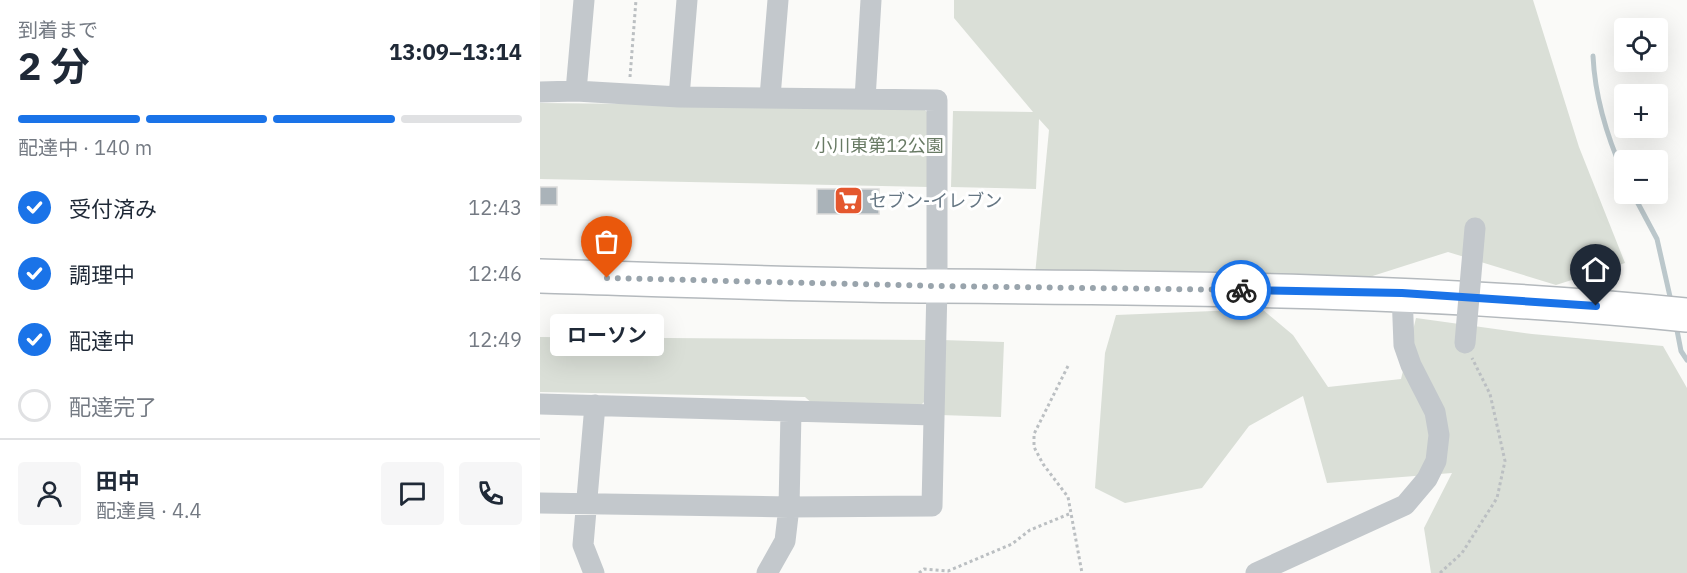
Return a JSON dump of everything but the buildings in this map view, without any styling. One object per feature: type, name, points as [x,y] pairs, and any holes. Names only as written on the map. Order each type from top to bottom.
[{"type":"highway","points":[[540,276],[936,286],[1087,286],[1402,293],[1573,303],[1687,315]]},
{"type":"street","points":[[576,91],[584,0]]},
{"type":"street","points":[[679,97],[687,0]]},
{"type":"street","points":[[770,97],[778,0]]},
{"type":"street","points":[[865,99],[871,0]]},
{"type":"street","points":[[540,92],[576,91],[679,97],[937,100],[932,506],[789,507],[540,503]]},
{"type":"street","points":[[1465,343],[1475,228]]},
{"type":"street","points":[[1256,573],[1405,505],[1427,479],[1436,461],[1439,435],[1435,412],[1411,365],[1404,345],[1402,293]]},
{"type":"street","points":[[540,404],[934,415]]},
{"type":"street","points":[[594,573],[583,545],[595,405]]},
{"type":"street","points":[[767,573],[785,540],[789,507],[791,412]]},
{"type":"path","points":[[629,94],[636,0]]},
{"type":"path","points":[[1440,573],[1462,553],[1497,498],[1505,461],[1490,394],[1465,343]]},
{"type":"path","points":[[1068,366],[1034,434],[1034,447],[1043,464],[1068,497],[1069,513],[1082,573]]},
{"type":"path","points":[[920,573],[924,569],[948,571],[1012,544],[1030,530],[1069,513]]},
{"type":"green space","points":[[954,0],[1533,0],[1579,147],[1625,263],[1556,285],[1448,252],[1360,280],[1035,275],[1049,130],[1039,119],[1036,189],[951,187],[953,111],[1033,112],[954,18]]},
{"type":"green space","name":"小川東第12公園","points":[[540,103],[922,107],[928,113],[929,187],[540,179]]},
{"type":"green space","points":[[1262,309],[1293,335],[1328,387],[1401,379],[1416,318],[1532,334],[1663,346],[1687,388],[1687,573],[1431,573],[1424,528],[1452,473],[1327,483],[1303,396],[1249,426],[1202,488],[1125,503],[1095,488],[1105,353],[1116,315]]},
{"type":"green space","points":[[540,337],[930,340],[929,397],[919,407],[814,405],[805,397],[540,392]]},
{"type":"green space","points":[[942,340],[1004,342],[1001,417],[940,415]]},
{"type":"waterway","points":[[1593,56],[1596,87],[1614,151]]},
{"type":"waterway","points":[[1638,204],[1657,239],[1671,301]]},
{"type":"waterway","points":[[1676,325],[1681,351],[1687,360]]},
{"type":"way so far","points":[[607,278],[1241,290]]},
{"type":"place","name":"セブン-イレブン","points":[[848,201]]},
{"type":"place","name":"ローソン","points":[[607,278]]},
{"type":"route","points":[[1241,290],[1402,293],[1596,306]]}]
